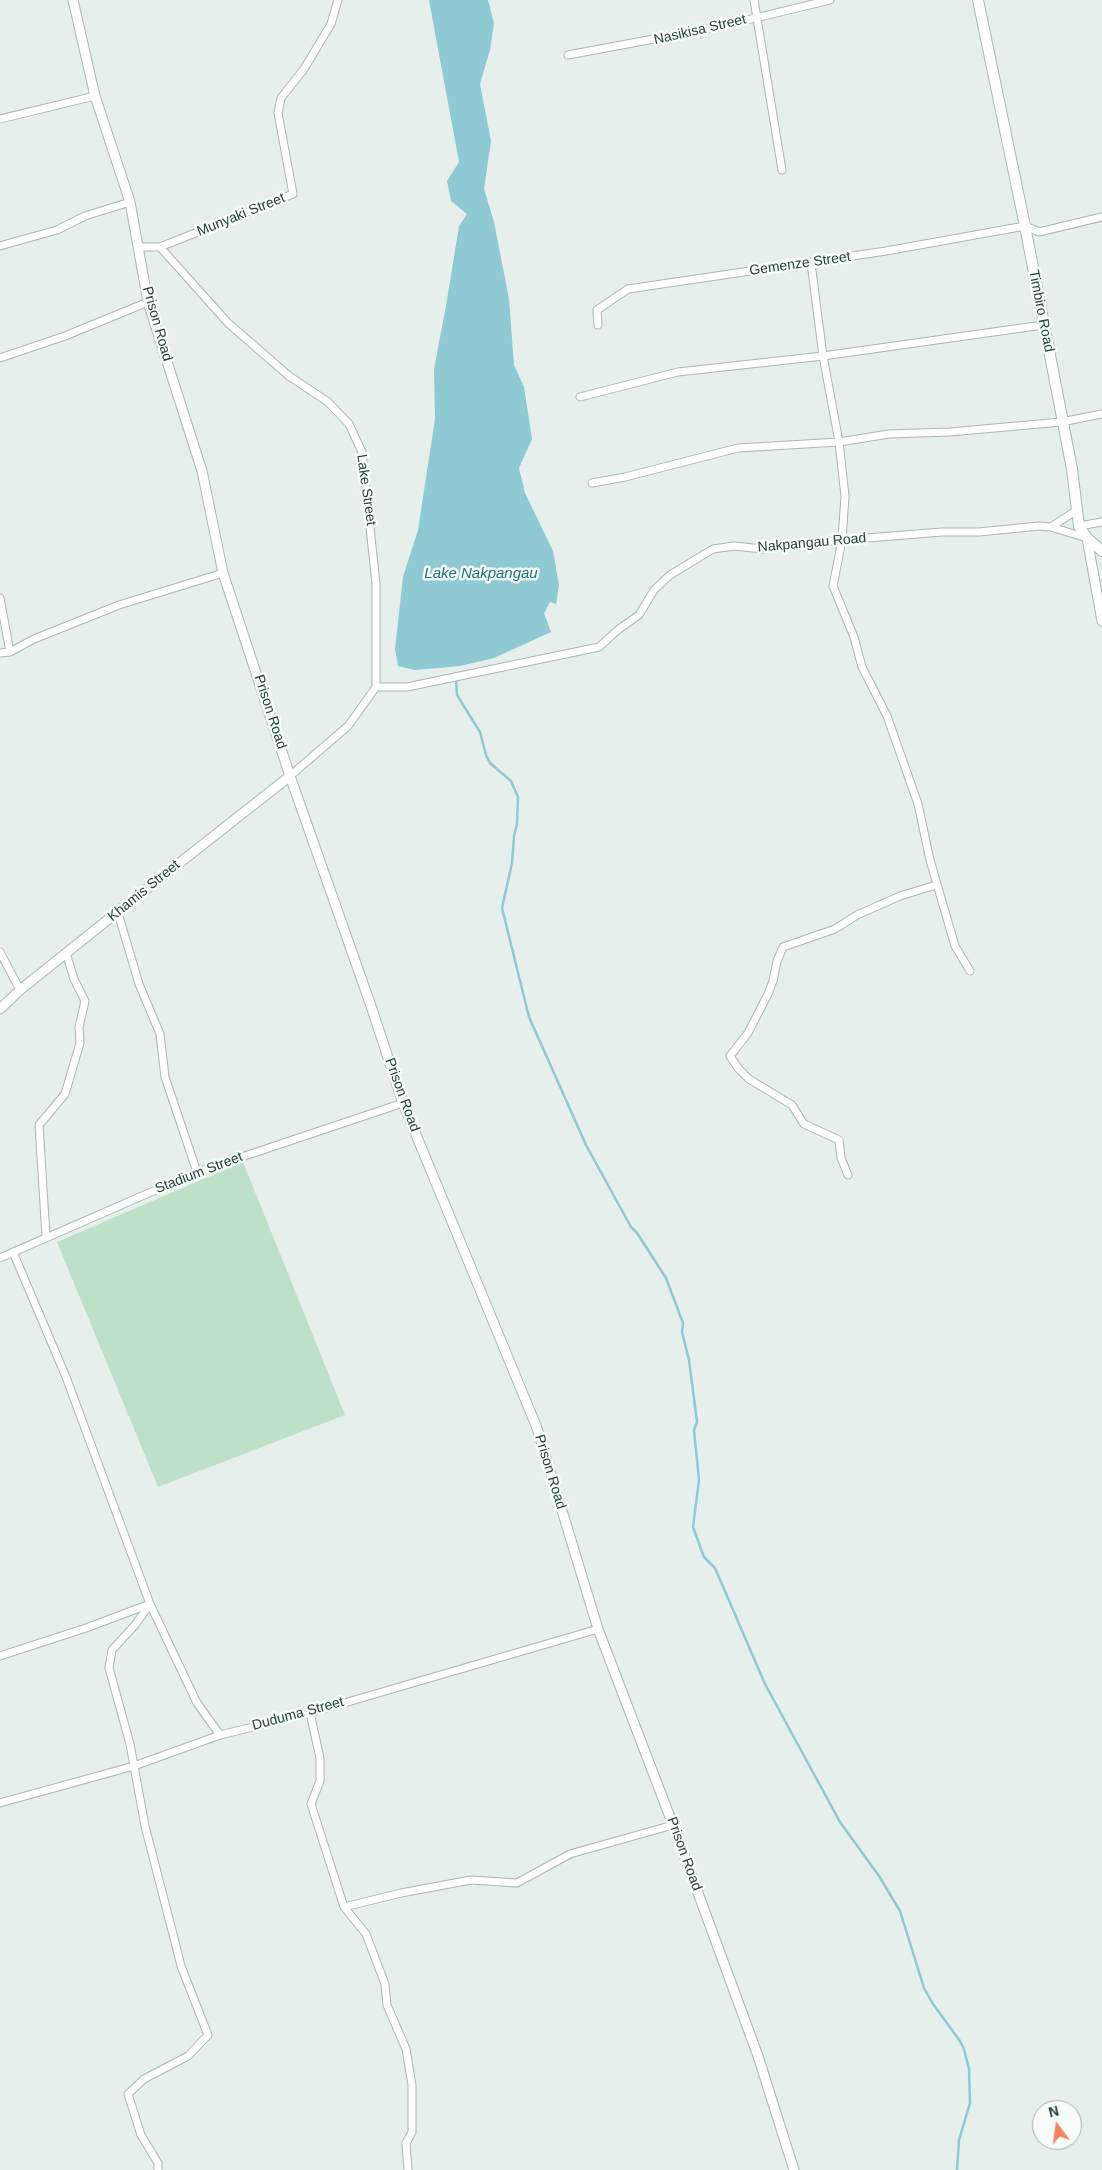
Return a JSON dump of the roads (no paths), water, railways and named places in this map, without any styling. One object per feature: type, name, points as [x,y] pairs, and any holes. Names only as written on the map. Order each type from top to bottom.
[{"type":"main road","name":"Timbiro Road","points":[[978,0],[1025,226],[1061,422],[1072,468],[1079,526],[1087,538]]},
{"type":"main road","points":[[1087,538],[1102,552]]},
{"type":"street","name":"Prison Road","points":[[73,0],[96,96],[130,202],[148,302],[202,471],[224,573],[290,776],[368,997],[403,1103],[537,1428],[598,1629],[758,2056],[794,2170]]},
{"type":"street","name":"Munyaki Street","points":[[160,247],[292,194],[278,113],[281,98],[304,69],[331,24],[338,0]]},
{"type":"street","points":[[754,0],[782,170]]},
{"type":"street","name":"Nasikisa Street","points":[[568,55],[673,37],[830,0]]},
{"type":"street","points":[[0,119],[96,96]]},
{"type":"street","points":[[0,246],[57,230],[85,216],[130,202]]},
{"type":"street","name":"Gemenze Street","points":[[598,325],[597,310],[628,289],[811,263],[1025,226],[1039,232],[1102,217]]},
{"type":"street","points":[[138,247],[160,247]]},
{"type":"street","name":"Lake Street","points":[[160,247],[228,322],[289,376],[328,402],[349,424],[362,452],[368,500],[376,584],[376,687]]},
{"type":"street","points":[[811,263],[823,356],[839,442],[845,496],[842,540],[833,586],[854,637],[862,667],[887,716],[914,796],[936,885],[955,946],[970,970]]},
{"type":"street","points":[[0,358],[65,336],[148,302]]},
{"type":"street","points":[[580,397],[678,372],[823,356],[1043,325]]},
{"type":"street","points":[[592,483],[626,478],[738,448],[839,442],[889,434],[950,432],[1061,422],[1102,414]]},
{"type":"street","name":"Nakpangau Road","points":[[1051,527],[1077,510]]},
{"type":"street","points":[[1079,526],[1102,522]]},
{"type":"street","name":"Nakpangau Road","points":[[376,687],[407,687],[599,647],[639,615],[654,590],[670,575],[713,549],[734,546],[762,549],[842,540],[1051,527],[1087,538]]},
{"type":"street","name":"Timbiro Road","points":[[1087,538],[1102,621]]},
{"type":"street","points":[[0,652],[10,652],[34,639],[119,605],[224,573]]},
{"type":"street","points":[[0,598],[10,652]]},
{"type":"street","points":[[290,776],[348,726],[376,687]]},
{"type":"street","name":"Khamis Street","points":[[0,1009],[20,990],[290,776]]},
{"type":"street","points":[[848,1175],[841,1158],[839,1140],[804,1124],[792,1105],[749,1080],[730,1056],[748,1033],[768,994],[773,981],[776,961],[783,947],[836,929],[857,915],[900,896],[936,885]]},
{"type":"street","points":[[118,913],[139,984],[160,1034],[166,1077],[197,1172]]},
{"type":"street","points":[[0,952],[20,990]]},
{"type":"street","points":[[46,1236],[39,1125],[65,1094],[80,1043],[79,1027],[85,1001],[74,979],[66,954]]},
{"type":"street","name":"Stadium Street","points":[[0,1258],[46,1236],[197,1172],[403,1103]]},
{"type":"street","points":[[13,1252],[66,1377],[150,1604],[198,1703],[220,1734]]},
{"type":"street","points":[[0,1656],[86,1628],[150,1604]]},
{"type":"street","points":[[150,1604],[112,1650],[109,1668],[134,1766],[145,1826],[179,1958],[208,2035],[188,2056],[144,2079],[128,2094],[141,2135],[158,2163],[158,2170]]},
{"type":"street","name":"Duduma Street","points":[[0,1804],[134,1766],[220,1734],[310,1712],[598,1629]]},
{"type":"street","points":[[310,1712],[320,1758],[320,1781],[311,1804],[344,1907],[366,1934],[385,1984],[387,2005],[406,2049],[412,2094],[412,2132],[406,2143],[408,2170]]},
{"type":"street","points":[[344,1907],[401,1893],[470,1880],[517,1883],[570,1854],[673,1825]]},
{"type":"water","name":"Lake Nakpangau","points":[[429,0],[488,0],[494,23],[490,50],[480,84],[491,141],[484,189],[494,222],[509,299],[514,365],[524,387],[532,439],[519,468],[525,493],[553,551],[559,585],[556,604],[550,602],[544,613],[551,632],[494,658],[460,666],[415,670],[398,666],[395,649],[403,577],[418,530],[435,419],[434,369],[459,226],[467,214],[451,201],[447,181],[459,162]]},
{"type":"waterway","points":[[456,679],[457,695],[480,732],[490,763],[511,781],[518,797],[512,863],[502,908],[529,1017],[586,1145],[631,1227],[637,1233],[666,1278],[683,1323],[682,1332],[689,1360],[697,1422],[694,1430],[699,1480],[693,1527],[704,1557],[715,1568],[765,1684],[840,1822],[879,1876],[900,1911],[924,1988],[964,2049],[969,2069],[970,2103],[959,2140],[957,2170]]}]
